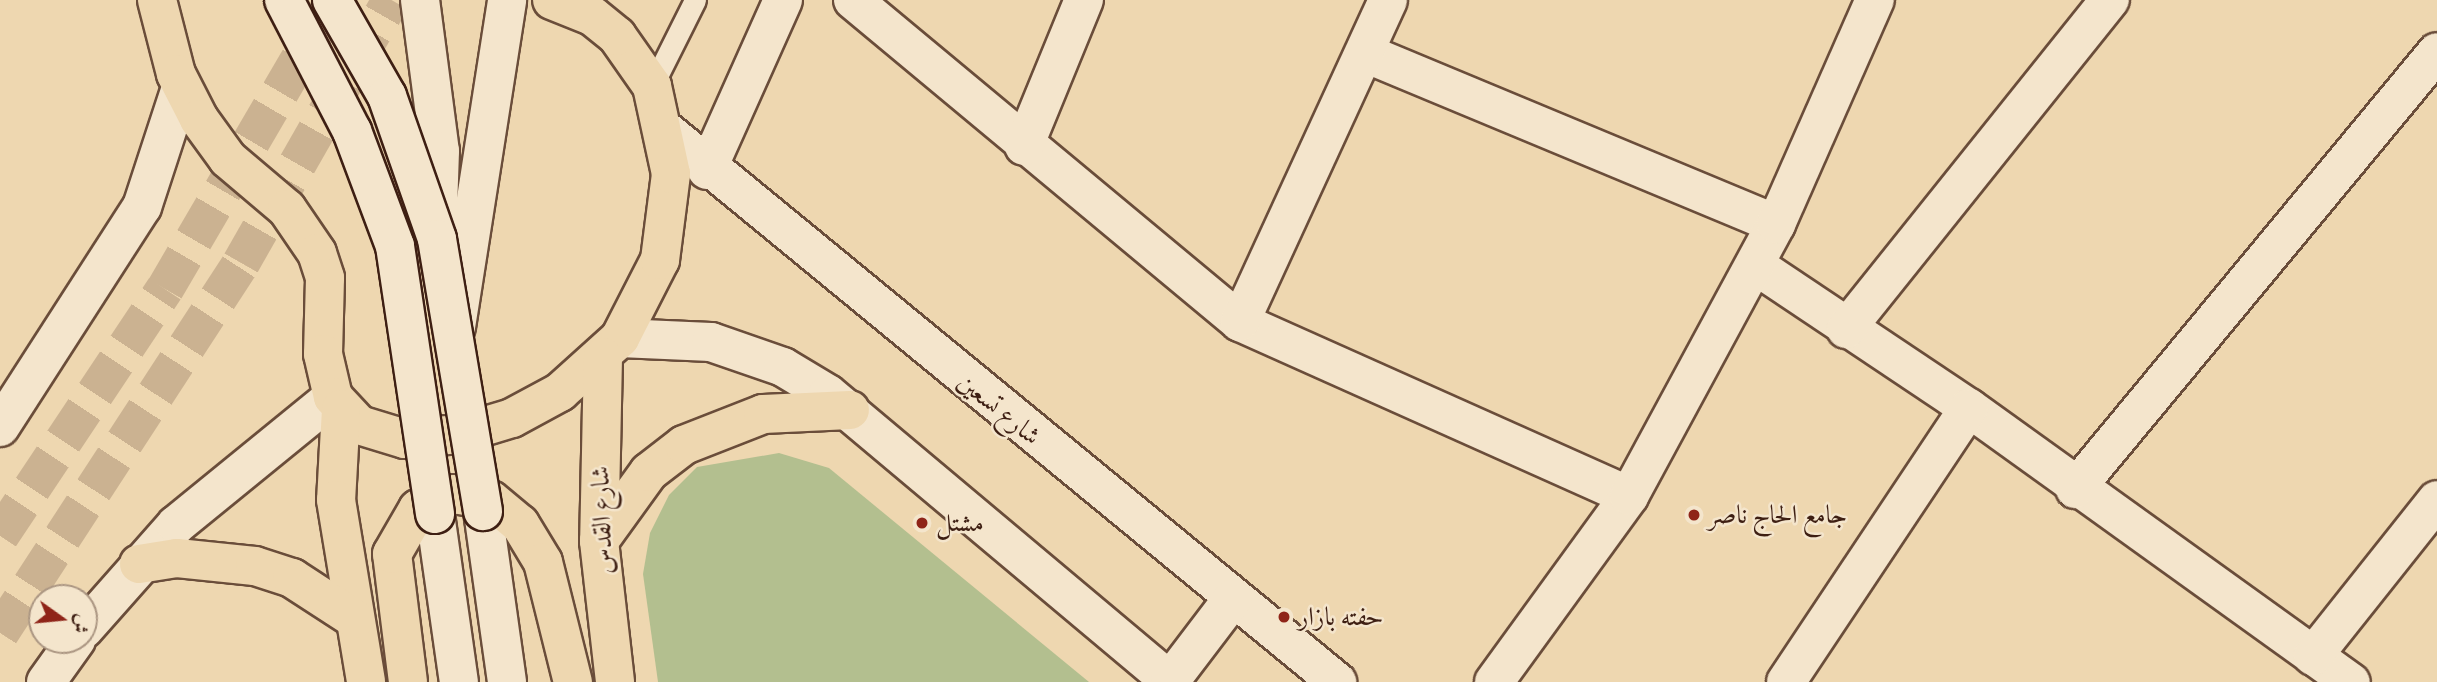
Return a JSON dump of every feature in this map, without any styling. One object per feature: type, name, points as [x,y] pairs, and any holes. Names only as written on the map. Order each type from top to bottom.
[{"type":"main road","points":[[337,403],[381,436],[460,434],[512,418],[560,392],[612,347],[660,260],[670,206],[665,130],[652,86],[624,44],[589,8],[552,0]]},
{"type":"main road","points":[[155,9],[181,88],[228,159],[287,209],[317,253],[328,305],[326,376],[337,403],[335,478],[366,682]]},
{"type":"main road","name":"شارع القدس","points":[[612,347],[599,541],[615,682]]},
{"type":"main road","points":[[599,541],[649,472],[684,445],[763,414],[850,410]]},
{"type":"main road","points":[[408,682],[392,554],[418,509],[453,494],[491,500],[520,524],[543,562],[573,682]]},
{"type":"main road","points":[[139,564],[177,558],[255,566],[303,584],[355,620]]},
{"type":"street","points":[[284,0],[352,131],[395,246],[459,682]]},
{"type":"street","points":[[332,0],[387,96],[437,239],[483,510],[507,682]]},
{"type":"street","points":[[420,0],[440,151],[437,239]]},
{"type":"street","points":[[455,333],[507,0]]},
{"type":"street","points":[[707,170],[783,0]]},
{"type":"street","points":[[853,0],[1024,146],[1240,322],[1629,496]]},
{"type":"street","points":[[1024,146],[1084,0]]},
{"type":"street","points":[[1240,322],[1388,0]]},
{"type":"street","points":[[1494,682],[1629,496],[1776,224],[1875,0]]},
{"type":"street","points":[[1846,329],[2110,0]]},
{"type":"street","points":[[2075,489],[2437,52]]},
{"type":"street","points":[[1365,53],[1776,224]]},
{"type":"street","points":[[0,427],[142,208],[181,88]]},
{"type":"street","name":"شارع تسعين","points":[[665,130],[707,170],[1337,682]]},
{"type":"street","points":[[1755,265],[1846,329],[1969,408],[2075,489],[2351,682]]},
{"type":"street","points":[[612,347],[711,342],[783,368],[850,410],[1171,682],[1233,597]]},
{"type":"street","points":[[98,612],[139,564],[218,488],[337,403]]},
{"type":"street","points":[[1786,682],[1969,408]]},
{"type":"street","points":[[2313,656],[2437,500]]},
{"type":"street","points":[[46,682],[66,654]]},
{"type":"lane","points":[[652,86],[695,0]]},
{"type":"green space","points":[[779,453],[829,468],[1089,682],[658,682],[643,574],[650,533],[669,495],[697,467]]},
{"type":"tunnel","points":[[0,536],[165,289],[334,0]]},
{"type":"tunnel","points":[[0,633],[241,263],[391,0]]},
{"type":"place","name":"جامع الحاج ناصر","points":[[1694,515]]},
{"type":"place","name":"مشتل","points":[[922,523]]},
{"type":"place","name":"حفته بازار","points":[[1284,617]]}]
